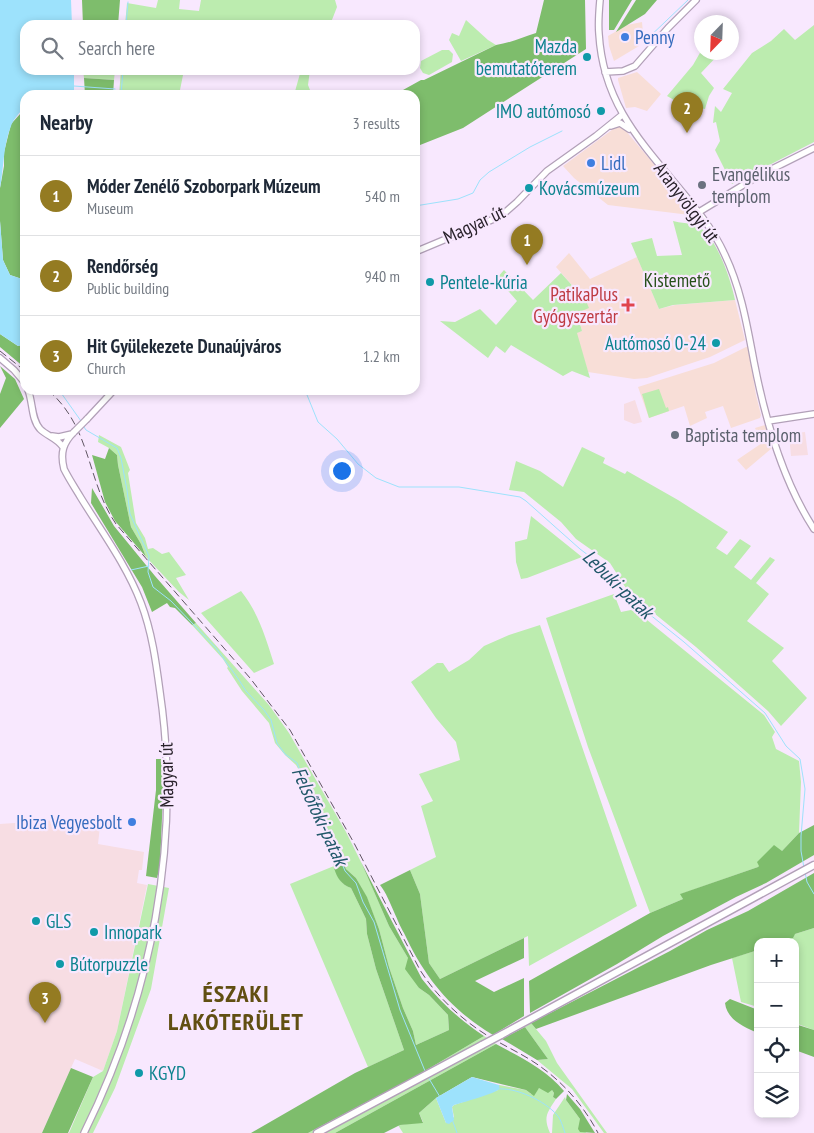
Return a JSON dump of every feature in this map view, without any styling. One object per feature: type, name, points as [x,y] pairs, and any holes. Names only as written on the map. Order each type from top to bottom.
[{"type":"main road","points":[[317,1133],[814,865]]},
{"type":"street","name":"Aranyvölgyi út","points":[[600,0],[599,34],[605,72],[614,99],[634,133],[699,212],[720,244],[736,284],[744,311],[768,421],[789,481],[799,504],[814,528]]},
{"type":"street","points":[[605,72],[632,68],[641,61],[668,28],[696,0]]},
{"type":"street","points":[[607,79],[614,72]]},
{"type":"street","points":[[607,128],[615,116],[614,99]]},
{"type":"street","name":"Magyar út","points":[[420,250],[501,216],[547,171],[622,115]]},
{"type":"street","points":[[607,128],[620,123],[634,133]]},
{"type":"street","points":[[699,212],[758,176],[814,148]]},
{"type":"street","points":[[0,358],[20,377]]},
{"type":"street","points":[[29,395],[37,424],[42,431],[64,444],[109,395]]},
{"type":"street","points":[[768,421],[814,414]]},
{"type":"street","points":[[58,439],[73,433]]},
{"type":"street","name":"Magyar út","points":[[64,444],[62,462],[66,474],[131,580],[145,613],[153,647],[163,709],[166,742],[166,830],[160,891],[151,942],[126,1032],[109,1080],[84,1133]]},
{"type":"shaded area","points":[[642,22],[643,34],[639,46],[614,61],[608,36],[627,25]]},
{"type":"shaded area","points":[[637,72],[661,94],[647,111],[635,107],[626,108],[618,80],[618,78]]},
{"type":"shaded area","points":[[620,124],[691,208],[690,215],[608,205],[574,178],[563,166]]},
{"type":"shaded area","points":[[569,253],[590,279],[637,257],[659,309],[675,305],[735,300],[745,340],[710,357],[647,378],[634,379],[588,372],[576,333],[582,331],[577,313],[586,301],[556,267]]},
{"type":"shaded area","points":[[748,346],[760,418],[731,428],[723,406],[705,412],[707,418],[690,426],[684,406],[649,418],[638,387],[714,363]]},
{"type":"shaded area","points":[[635,400],[642,422],[634,424],[624,420],[624,404]]},
{"type":"shaded area","points":[[765,425],[772,448],[746,470],[737,460],[762,443],[755,428]]},
{"type":"shaded area","points":[[805,432],[808,455],[791,456],[789,434]]},
{"type":"shaded area","points":[[101,817],[98,844],[144,852],[142,870],[139,870],[137,883],[147,885],[117,1031],[103,1071],[75,1059],[42,1133],[0,1133],[0,824]]},
{"type":"green space","points":[[82,0],[120,0],[118,20],[83,20]]},
{"type":"green space","points":[[158,0],[180,0],[179,9],[199,11],[201,0],[335,0],[337,7],[332,20],[125,20],[127,3],[156,8]]},
{"type":"green space","points":[[544,0],[585,0],[586,49],[463,128],[420,145],[420,90],[403,90],[496,45],[536,33]]},
{"type":"green space","points":[[609,0],[632,0],[614,30],[609,30]]},
{"type":"green space","points":[[636,0],[657,0],[645,14],[616,32]]},
{"type":"green space","points":[[466,20],[496,45],[461,61],[449,40],[452,33],[459,36]]},
{"type":"green space","points":[[814,25],[814,142],[732,184],[715,150],[720,141],[716,122],[713,123],[715,106],[721,112],[732,93],[723,89],[752,53],[771,41],[784,29],[795,40]]},
{"type":"green space","points":[[442,50],[449,50],[453,54],[452,62],[429,75],[423,73],[420,68],[421,61]]},
{"type":"green space","points":[[696,60],[713,60],[701,73],[714,88],[705,109],[681,104],[667,96]]},
{"type":"green space","points":[[84,75],[114,75],[114,80],[84,78]]},
{"type":"green space","points":[[121,75],[183,75],[180,90],[119,90]]},
{"type":"green space","points":[[300,75],[309,75],[308,85],[310,90],[295,90]]},
{"type":"green space","points":[[84,78],[114,80],[113,90],[85,90]]},
{"type":"green space","points":[[20,114],[20,278],[10,275],[3,260],[0,221],[0,188],[4,166],[4,152],[11,124]]},
{"type":"green space","name":"Kistemető","points":[[673,221],[696,225],[710,238],[726,270],[735,300],[673,305],[659,309],[631,243],[652,238],[657,256],[682,255]]},
{"type":"green space","points":[[504,270],[533,300],[561,273],[586,301],[589,308],[577,313],[582,331],[577,333],[590,378],[572,371],[563,376],[511,345],[505,353],[496,346],[488,358],[440,321],[455,322],[480,309],[496,325],[517,301],[497,278]]},
{"type":"green space","points":[[0,334],[20,345],[20,364],[0,347]]},
{"type":"green space","points":[[0,366],[15,379],[20,395],[22,395],[24,399],[0,428],[0,394],[6,378]]},
{"type":"green space","points":[[659,389],[669,411],[649,418],[642,394]]},
{"type":"green space","points":[[99,435],[121,447],[130,470],[128,473],[136,523],[145,538],[148,549],[153,548],[162,554],[169,552],[186,575],[176,578],[189,600],[146,557],[131,527],[117,455],[98,442]]},
{"type":"green space","points":[[582,447],[605,458],[603,463],[625,474],[627,471],[678,500],[728,532],[716,548],[727,555],[740,539],[751,546],[734,567],[751,580],[770,557],[775,560],[756,583],[769,594],[747,621],[784,648],[772,661],[807,698],[781,726],[768,711],[696,647],[629,593],[610,563],[576,539],[561,522],[524,492],[509,490],[516,461],[540,471],[563,487]]},
{"type":"green space","points":[[109,448],[117,455],[131,527],[146,557],[115,521],[105,502],[92,455],[105,459]]},
{"type":"green space","points":[[92,488],[114,526],[196,623],[192,625],[175,608],[170,607],[167,603],[152,612],[142,587],[91,503]]},
{"type":"green space","points":[[531,516],[582,557],[521,579],[516,562],[515,542],[527,539]]},
{"type":"green space","points":[[241,591],[257,616],[274,664],[254,673],[201,613]]},
{"type":"green space","points":[[614,594],[621,612],[636,611],[764,715],[775,732],[772,737],[776,749],[799,761],[801,782],[799,833],[782,851],[758,867],[681,894],[683,899],[650,913],[588,747],[546,618]]},
{"type":"green space","points":[[196,623],[269,705],[289,733],[346,832],[389,926],[408,958],[419,988],[429,995],[448,1015],[449,1030],[416,1045],[413,1031],[389,967],[379,929],[367,898],[356,878],[346,869],[330,831],[314,818],[303,790],[300,772],[296,765],[275,743],[269,723],[242,691],[223,659],[192,625]]},
{"type":"green space","points":[[540,625],[637,906],[529,966],[528,936],[440,979],[429,963],[420,894],[410,870],[436,857],[421,806],[433,801],[419,774],[460,760],[456,742],[436,718],[411,682],[437,663],[443,663],[449,672],[469,660],[484,646],[509,635]]},
{"type":"green space","points":[[156,759],[163,759],[160,866],[157,878],[146,876],[156,790]]},
{"type":"green space","points":[[814,825],[814,855],[766,883],[663,936],[530,1013],[529,981],[650,913],[683,899],[680,894],[758,867],[757,862],[774,845],[782,851],[799,833]]},
{"type":"green space","points":[[330,831],[346,869],[356,878],[367,897],[379,929],[403,1008],[413,1031],[416,1045],[449,1030],[448,1015],[429,995],[419,988],[405,969],[408,958],[389,926],[361,862],[422,979],[451,1010],[484,1036],[418,1075],[308,1133],[251,1133],[355,1073],[404,1050],[376,969],[367,934],[366,919],[351,888],[345,885],[337,875],[329,849],[318,834]]},
{"type":"green space","points":[[334,866],[338,877],[351,888],[366,919],[367,934],[376,969],[404,1050],[368,1067],[290,884]]},
{"type":"green space","points":[[410,870],[420,894],[429,963],[440,979],[524,938],[524,958],[475,981],[494,992],[524,978],[524,1016],[493,1035],[464,1014],[440,991],[412,949],[380,885]]},
{"type":"green space","points":[[814,873],[814,928],[795,934],[793,938],[754,938],[754,951],[711,965],[536,1029],[531,1023],[707,930],[748,911]]},
{"type":"green space","points":[[148,884],[169,888],[151,989],[115,1088],[93,1133],[69,1133],[93,1077],[103,1071],[117,1031]]},
{"type":"green space","points":[[814,928],[814,1030],[799,1024],[799,938],[787,938]]},
{"type":"green space","points":[[754,951],[754,1006],[741,1002],[732,958]]},
{"type":"green space","points":[[730,999],[754,1008],[754,1031],[737,1022],[729,1014],[725,1003]]},
{"type":"green space","points":[[531,1023],[546,1041],[557,1063],[607,1133],[604,1133],[572,1089],[537,1060],[548,1059],[525,1027]]},
{"type":"green space","points":[[799,1025],[814,1030],[814,1057],[799,1051]]},
{"type":"green space","points":[[525,1027],[548,1059],[537,1060],[502,1039]]},
{"type":"green space","points":[[484,1036],[496,1044],[335,1133],[308,1133],[418,1075]]},
{"type":"green space","points":[[496,1044],[541,1070],[564,1091],[556,1099],[553,1097],[554,1093],[552,1090],[548,1093],[539,1088],[534,1096],[526,1090],[472,1077],[436,1098],[419,1113],[423,1123],[400,1125],[384,1133],[335,1133]]},
{"type":"green space","points":[[71,1068],[93,1077],[68,1133],[42,1133]]},
{"type":"green space","points":[[499,1085],[526,1090],[531,1094],[539,1088],[552,1090],[554,1093],[553,1097],[556,1099],[546,1119],[550,1133],[403,1133],[398,1125],[423,1122],[419,1113],[436,1098],[446,1123],[454,1117],[452,1107],[454,1105],[498,1090]]},
{"type":"green space","points":[[567,1094],[580,1109],[595,1133],[580,1132],[578,1129],[580,1119],[566,1100]]},
{"type":"green space","points":[[565,1097],[580,1119],[586,1133],[552,1133],[553,1115]]},
{"type":"water","points":[[0,0],[71,0],[72,20],[20,20],[20,75],[74,75],[74,90],[20,90],[20,112],[8,134],[0,188]]},
{"type":"water","points":[[0,221],[3,260],[10,275],[20,278],[20,345],[0,334]]},
{"type":"water","points":[[472,1077],[499,1085],[499,1089],[454,1105],[452,1107],[454,1120],[449,1124],[446,1123],[436,1098]]},
{"type":"waterway","points":[[644,42],[688,0]]},
{"type":"waterway","points":[[126,20],[128,2]]},
{"type":"waterway","points":[[121,90],[123,75]]},
{"type":"waterway","points":[[74,86],[115,89]]},
{"type":"waterway","points":[[420,205],[458,199],[473,193],[480,180],[489,172],[530,147],[562,131]]},
{"type":"waterway","name":"Felsőfoki-patak","points":[[63,395],[81,421]]},
{"type":"waterway","name":"Lebuki-patak","points":[[307,395],[318,422],[337,439],[358,464],[376,478],[399,487],[459,487],[520,497],[526,501],[580,549],[609,571],[616,584],[628,597],[684,642],[765,713],[786,746],[800,759],[805,789],[801,836],[804,868]]},
{"type":"waterway","name":"Felsőfoki-patak","points":[[84,427],[117,448],[121,458],[130,514],[149,556],[148,572],[153,587],[171,601],[216,648],[246,691],[271,720],[277,743],[285,754],[297,763],[315,816],[329,831],[345,871],[356,883],[363,902],[374,922],[400,1010],[425,1071]]},
{"type":"waterway","points":[[131,570],[149,566]]},
{"type":"waterway","name":"Lebuki-patak","points":[[805,872],[807,882],[814,894]]},
{"type":"waterway","name":"Felsőfoki-patak","points":[[428,1077],[440,1097]]},
{"type":"waterway","name":"Felsőfoki-patak","points":[[497,1089],[513,1090],[538,1100],[558,1117],[565,1133]]},
{"type":"waterway","points":[[452,1119],[457,1133]]},
{"type":"railway","points":[[0,351],[20,367]]},
{"type":"railway","points":[[53,395],[73,421],[81,437],[99,490],[116,524],[250,678],[290,730],[354,843],[427,980],[450,1007],[468,1022],[488,1036],[535,1063],[558,1081],[581,1106],[598,1133]]},
{"type":"place","name":"Penny","points":[[625,37]]},
{"type":"place","name":"Mazda bemutatóterem","points":[[587,57]]},
{"type":"place","name":"IMO autómosó","points":[[601,111]]},
{"type":"place","name":"Rendőrség","points":[[687,133]]},
{"type":"place","name":"Lidl","points":[[591,163]]},
{"type":"place","name":"Evangélikus templom","points":[[702,185]]},
{"type":"place","name":"Kovácsmúzeum","points":[[529,188]]},
{"type":"place","name":"Móder Zenélő Szoborpark Múzeum","points":[[527,265]]},
{"type":"place","name":"Pentele-kúria","points":[[430,282]]},
{"type":"place","name":"PatikaPlus Gyógyszertár","points":[[628,305]]},
{"type":"place","name":"Autómosó 0-24","points":[[716,343]]},
{"type":"place","name":"Baptista templom","points":[[675,435]]},
{"type":"place","name":"Ibiza Vegyesbolt","points":[[132,822]]},
{"type":"place","name":"GLS","points":[[36,921]]},
{"type":"place","name":"Innopark","points":[[94,932]]},
{"type":"place","name":"Bútorpuzzle","points":[[60,964]]},
{"type":"place","name":"Hit Gyülekezete Dunaújváros","points":[[45,1023]]},
{"type":"place","name":"KGYD","points":[[139,1073]]},
{"type":"district","name":"ÉSZAKI LAKÓTERÜLET","points":[[236,1007]]}]
